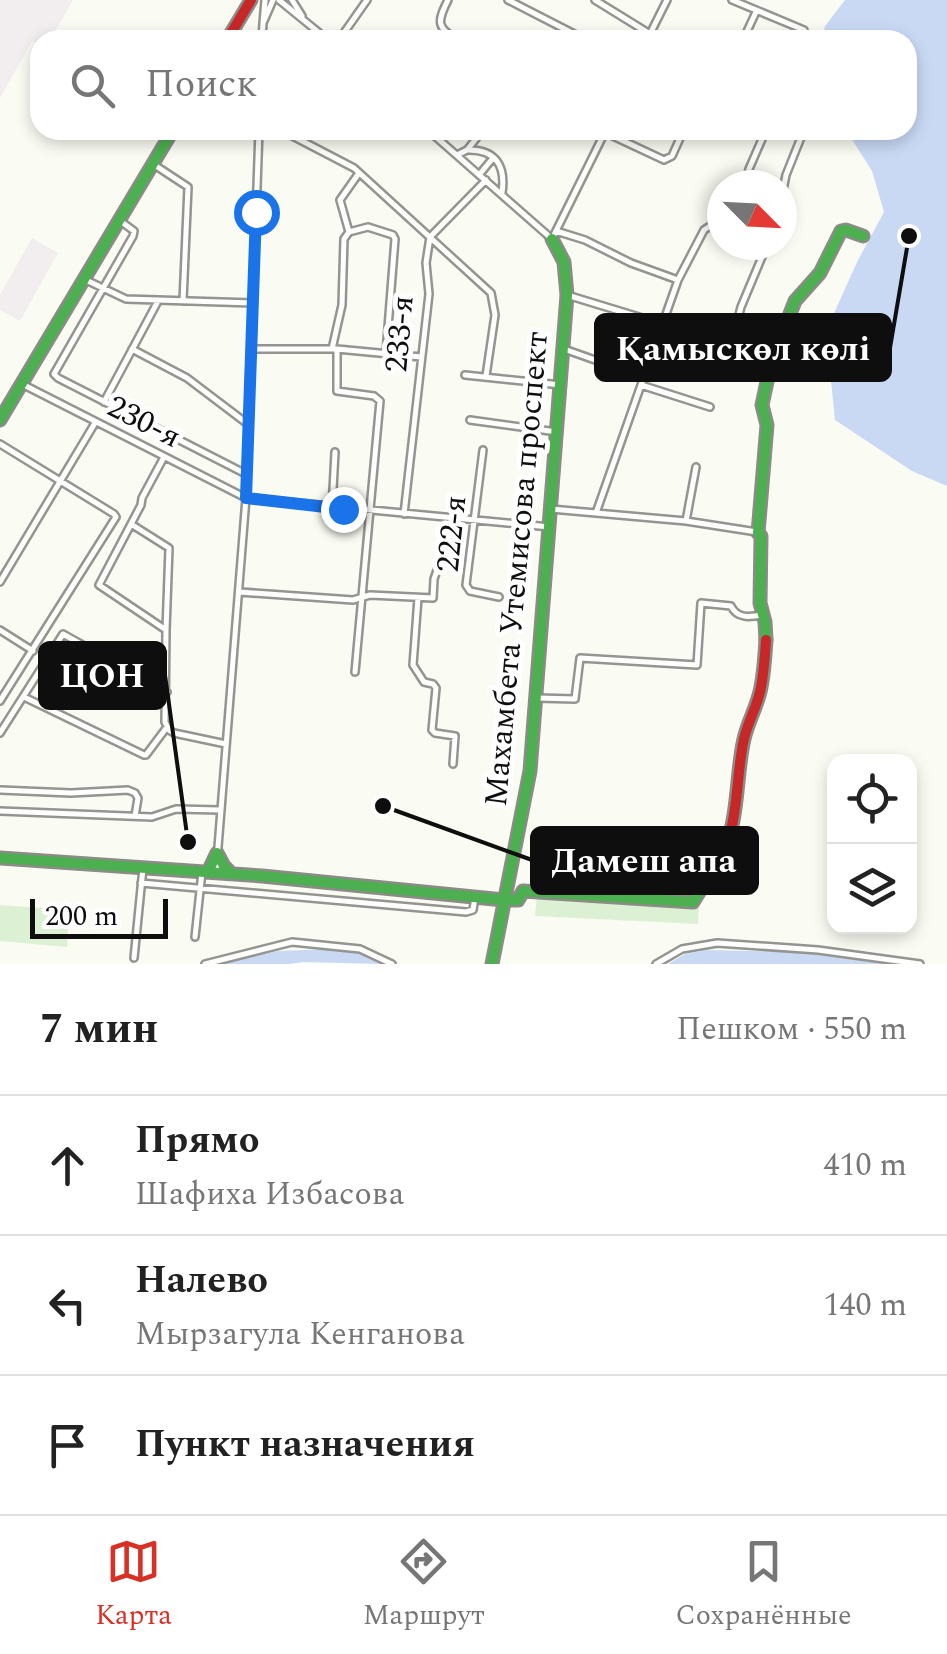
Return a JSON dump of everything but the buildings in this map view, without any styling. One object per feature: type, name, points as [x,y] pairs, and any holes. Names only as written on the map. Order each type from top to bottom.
[{"type":"street","points":[[263,30],[265,0]]},
{"type":"street","points":[[263,22],[276,0],[317,30]]},
{"type":"street","points":[[292,0],[304,19]]},
{"type":"street","points":[[346,30],[368,0]]},
{"type":"street","points":[[443,30],[439,20],[448,0]]},
{"type":"street","points":[[508,0],[566,30]]},
{"type":"street","points":[[594,0],[639,30]]},
{"type":"street","points":[[652,30],[666,0]]},
{"type":"street","points":[[732,0],[804,30]]},
{"type":"street","points":[[233,30],[251,2]]},
{"type":"street","points":[[748,30],[756,12]]},
{"type":"street","points":[[0,420],[167,140]]},
{"type":"street","points":[[195,937],[200,888],[217,853],[240,592],[259,140]]},
{"type":"street","points":[[301,140],[359,173],[491,293],[495,315],[486,376]]},
{"type":"street","points":[[439,140],[554,235],[585,240],[678,280]]},
{"type":"street","points":[[456,156],[476,140]]},
{"type":"street","points":[[554,235],[600,140]]},
{"type":"street","points":[[621,140],[658,159],[668,160],[679,140]]},
{"type":"street","points":[[749,170],[762,140]]},
{"type":"street","points":[[788,170],[800,140]]},
{"type":"street","points":[[468,150],[484,152],[503,169],[502,194]]},
{"type":"street","points":[[430,237],[483,178],[493,158]]},
{"type":"street","points":[[153,164],[188,187],[184,301]]},
{"type":"street","points":[[354,672],[380,401],[374,396],[338,391],[335,349],[342,305],[344,239],[348,232],[340,200],[359,173]]},
{"type":"street","points":[[104,289],[134,231],[119,220]]},
{"type":"street","points":[[348,232],[368,228],[394,236],[386,354]]},
{"type":"street","points":[[596,514],[678,280],[707,229]]},
{"type":"street","points":[[758,532],[767,426],[762,405],[771,363],[795,301],[820,273],[838,235],[846,230],[863,236]]},
{"type":"street","name":"Махамбета Утемисова проспект","points":[[492,964],[530,771],[537,698],[567,295],[564,262],[554,235]]},
{"type":"street","name":"233-я","points":[[404,514],[428,294],[426,263],[430,237]]},
{"type":"street","points":[[730,348],[741,307],[761,260]]},
{"type":"street","points":[[84,279],[126,299],[253,303]]},
{"type":"street","name":"230-я","points":[[104,289],[54,374],[246,474]]},
{"type":"street","points":[[567,295],[771,363]]},
{"type":"street","points":[[104,402],[158,301]]},
{"type":"street","points":[[252,348],[335,349],[421,357]]},
{"type":"street","points":[[132,349],[187,378],[249,424]]},
{"type":"street","points":[[564,349],[710,408]]},
{"type":"street","points":[[465,374],[562,385]]},
{"type":"street","name":"230-я","points":[[21,384],[246,498],[550,527]]},
{"type":"street","points":[[470,420],[558,432]]},
{"type":"street","points":[[0,582],[95,423]]},
{"type":"street","points":[[0,444],[116,518],[0,701]]},
{"type":"street","name":"222-я","points":[[484,450],[467,589],[499,596]]},
{"type":"street","points":[[332,508],[336,452]]},
{"type":"street","points":[[164,458],[98,582],[166,630]]},
{"type":"street","points":[[686,521],[696,467]]},
{"type":"street","points":[[0,858],[209,872],[504,900],[518,900],[523,891],[693,902],[724,851],[749,719],[761,689],[766,641],[760,603],[762,536],[758,532],[686,521],[551,509]]},
{"type":"street","points":[[240,592],[312,598],[433,598],[434,579],[455,518]]},
{"type":"street","points":[[132,524],[169,548],[165,722],[174,734],[226,744]]},
{"type":"street","points":[[418,598],[412,666],[424,682],[436,688],[432,730],[435,734],[455,736],[453,764]]},
{"type":"street","points":[[537,698],[575,699],[580,658],[698,665],[701,603],[731,606],[741,616],[763,614]]},
{"type":"street","points":[[0,630],[33,651]]},
{"type":"street","points":[[0,733],[64,634],[167,692]]},
{"type":"street","points":[[24,696],[144,755],[167,726]]},
{"type":"street","points":[[0,790],[71,794],[132,791],[138,798],[135,816]]},
{"type":"street","points":[[0,811],[152,817],[176,809],[220,810]]},
{"type":"street","points":[[217,853],[232,874]]},
{"type":"street","points":[[134,958],[143,868]]},
{"type":"street","points":[[142,882],[466,912],[474,909],[475,897]]},
{"type":"street","points":[[330,898],[332,883]]},
{"type":"street","points":[[205,964],[292,942],[360,949],[392,964]]},
{"type":"street","points":[[656,964],[682,949],[718,943],[818,950],[920,964]]},
{"type":"shaded area","points":[[0,0],[73,0],[56,30],[30,30],[30,45],[0,98]]},
{"type":"shaded area","points":[[32,238],[58,253],[20,321],[0,310],[0,295]]},
{"type":"green space","points":[[537,894],[699,906],[698,924],[535,916]]},
{"type":"green space","points":[[0,905],[69,910],[67,947],[0,941]]},
{"type":"water","points":[[845,0],[947,0],[947,486],[912,471],[835,420],[826,331],[884,212],[872,171],[852,140],[917,140],[917,30],[824,30]]},
{"type":"water","points":[[330,949],[360,953],[383,964],[215,964],[279,951]]},
{"type":"water","points":[[707,950],[802,952],[897,964],[668,964],[685,954]]},
{"type":"traffic: fast","points":[[0,420],[167,140]]},
{"type":"traffic: fast","points":[[766,640],[760,603],[758,533],[767,425],[762,405],[771,363],[795,301],[820,273],[841,231],[863,236]]},
{"type":"traffic: fast","points":[[492,964],[530,771],[567,295],[564,262],[552,239]]},
{"type":"traffic: fast","points":[[208,872],[217,853],[232,874]]},
{"type":"traffic: fast","points":[[0,858],[262,876],[504,900],[518,900],[523,891],[693,902],[719,860]]},
{"type":"traffic: jam","points":[[233,30],[251,0]]},
{"type":"traffic: jam","points":[[719,860],[734,817],[741,754],[760,694],[766,640]]},
{"type":"place","name":"Қамыскөл көлі","points":[[909,236]]},
{"type":"place","name":"Дамеш апа","points":[[383,806]]},
{"type":"place","name":"ЦОН","points":[[188,842]]},
{"type":"route","points":[[256,212],[246,498],[343,509]]}]
